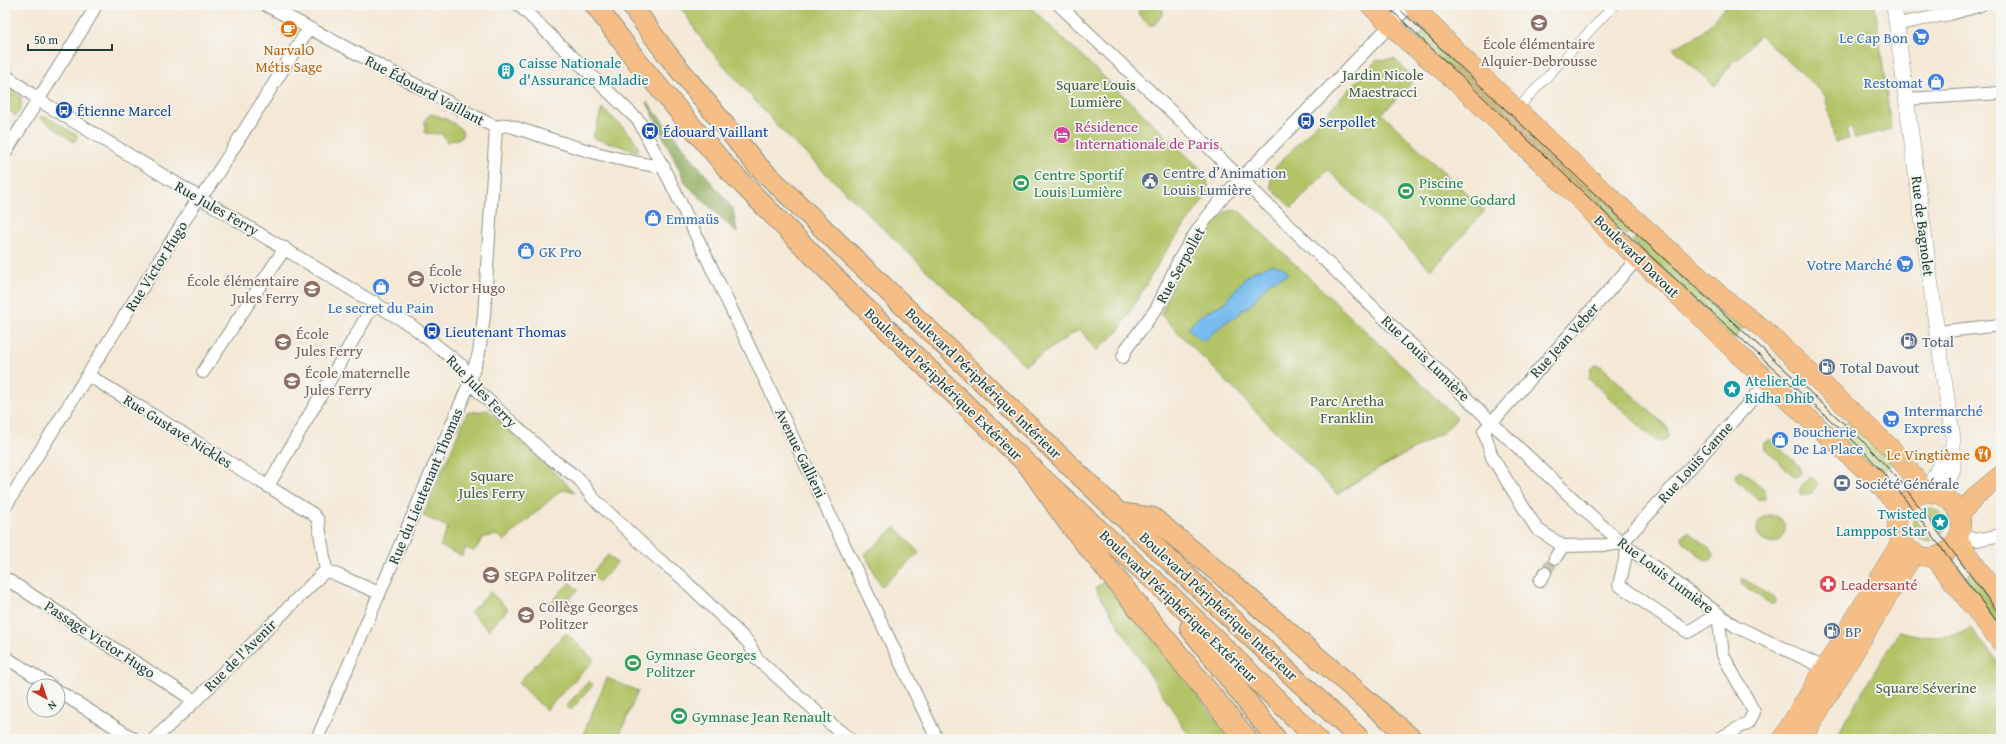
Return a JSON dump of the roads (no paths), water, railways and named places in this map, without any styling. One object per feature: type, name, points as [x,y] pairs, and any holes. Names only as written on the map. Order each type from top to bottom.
[{"type":"highway","name":"Boulevard Périphérique Extérieur","points":[[595,5],[640,65],[727,168],[861,304],[1032,469],[1173,598],[1317,739]]},
{"type":"highway","name":"Boulevard Périphérique Intérieur","points":[[632,5],[667,54],[756,164],[1120,513],[1360,739]]},
{"type":"highway","points":[[1032,469],[1069,522],[1246,739]]},
{"type":"highway","points":[[1120,513],[1153,518],[1243,593],[1412,739]]},
{"type":"highway","points":[[1173,598],[1193,634],[1276,739]]},
{"type":"main road","name":"Boulevard Davout","points":[[1370,5],[1458,84],[1585,204],[1612,235],[1768,382],[1872,476],[1901,510]]},
{"type":"main road","name":"Boulevard Davout","points":[[1411,5],[1470,65],[1590,179],[1723,298],[1762,328],[1891,448],[1935,495]]},
{"type":"main road","points":[[1959,515],[1978,494],[2001,475]]},
{"type":"main road","points":[[1802,739],[1898,577],[1908,548],[1897,525],[1901,510],[1912,498],[1935,495],[1954,505],[1959,515],[1961,524],[1958,537],[1951,548],[1934,557]]},
{"type":"main road","points":[[1958,537],[2001,602]]},
{"type":"main road","points":[[1908,548],[1934,557],[2001,642]]},
{"type":"main road","points":[[1782,739],[1825,668],[1908,548]]},
{"type":"main road","points":[[1794,739],[1831,677],[1825,668]]},
{"type":"street","points":[[5,153],[96,5]]},
{"type":"street","name":"Rue Édouard Vaillant","points":[[266,5],[496,127],[507,125],[588,150],[647,165],[664,167]]},
{"type":"street","name":"Avenue Gallieni","points":[[519,5],[639,121],[664,167],[937,739]]},
{"type":"street","name":"Rue Louis Lumière","points":[[1059,5],[1241,179],[1491,422],[1625,545],[1735,626],[1825,668]]},
{"type":"street","name":"Rue Serpollet","points":[[1123,356],[1126,349],[1157,308],[1179,260],[1199,228],[1224,196],[1390,24],[1411,5]]},
{"type":"street","points":[[1517,109],[1614,5]]},
{"type":"street","name":"Rue de Bagnolet","points":[[1894,5],[1898,24],[1937,332],[1953,438],[1952,447],[1941,463],[1935,495]]},
{"type":"street","points":[[1898,24],[1950,14],[1981,5]]},
{"type":"street","name":"Rue Victor Hugo","points":[[5,507],[309,28]]},
{"type":"street","name":"Rue Jules Ferry","points":[[5,75],[38,99],[200,198],[375,302],[412,326],[462,366],[485,397],[549,457],[579,479],[593,498],[657,558],[680,576],[748,642],[758,659],[827,721],[850,739]]},
{"type":"street","points":[[1907,99],[2001,93]]},
{"type":"street","name":"Rue du Lieutenant Thomas","points":[[317,739],[471,379],[479,353],[484,316],[496,127]]},
{"type":"street","points":[[203,372],[285,248]]},
{"type":"street","name":"Rue Jean Veber","points":[[1491,422],[1637,259]]},
{"type":"street","points":[[268,486],[375,302]]},
{"type":"street","points":[[1937,332],[2001,325]]},
{"type":"street","name":"Rue Gustave Nickles","points":[[88,375],[313,514],[318,520],[326,570]]},
{"type":"street","name":"Rue Louis Ganne","points":[[1625,545],[1768,382]]},
{"type":"street","points":[[1491,422],[1484,431],[1492,457],[1537,529],[1563,546],[1625,545],[1619,584],[1688,632],[1718,614],[1723,655],[1754,712],[1749,722],[1719,739]]},
{"type":"street","points":[[1958,537],[1976,540],[2001,535]]},
{"type":"street","points":[[1555,558],[1563,546]]},
{"type":"street","points":[[326,570],[380,593]]},
{"type":"street","name":"Rue de l'Avenir","points":[[154,739],[195,701],[326,570]]},
{"type":"street","name":"Passage Victor Hugo","points":[[5,578],[195,701]]},
{"type":"street","points":[[5,657],[38,678]]},
{"type":"street","points":[[66,696],[134,739]]},
{"type":"water","points":[[1270,265],[1281,266],[1288,274],[1270,282],[1255,299],[1255,301],[1241,311],[1237,317],[1227,321],[1206,339],[1201,341],[1188,328],[1201,315],[1229,300],[1228,298],[1247,276],[1254,271]]},
{"type":"tunnel","points":[[1545,573],[1555,558]]},
{"type":"tram line","points":[[1386,5],[1644,250],[1861,448],[1895,486],[2001,627]]},
{"type":"tram line","points":[[1395,5],[1649,245],[1862,440],[1900,481],[2001,616]]},
{"type":"place","name":"École élémentaire Alquier-Debrousse","points":[[1539,23]]},
{"type":"place","name":"NarvalO Métis Sage","points":[[289,29]]},
{"type":"place","name":"Le Cap Bon","points":[[1921,37]]},
{"type":"place","name":"Caisse Nationale d'Assurance Maladie","points":[[506,71]]},
{"type":"place","name":"Restomat","points":[[1936,82]]},
{"type":"place","name":"Étienne Marcel","points":[[64,110]]},
{"type":"place","name":"Serpollet","points":[[1306,121]]},
{"type":"place","name":"Édouard Vaillant","points":[[650,131]]},
{"type":"place","name":"Résidence Internationale de Paris","points":[[1062,135]]},
{"type":"place","name":"Centre d’Animation Louis Lumière","points":[[1150,181]]},
{"type":"place","name":"Centre Sportif Louis Lumière","points":[[1021,183]]},
{"type":"place","name":"Piscine Yvonne Godard","points":[[1406,191]]},
{"type":"place","name":"Emmaüs","points":[[653,218]]},
{"type":"place","name":"GK Pro","points":[[526,251]]},
{"type":"place","name":"Votre Marché","points":[[1905,264]]},
{"type":"place","name":"École Victor Hugo","points":[[416,279]]},
{"type":"place","name":"Le secret du Pain","points":[[381,287]]},
{"type":"place","name":"École élémentaire Jules Ferry","points":[[312,289]]},
{"type":"place","name":"Lieutenant Thomas","points":[[432,331]]},
{"type":"place","name":"Total","points":[[1909,341]]},
{"type":"place","name":"École Jules Ferry","points":[[283,342]]},
{"type":"place","name":"Total Davout","points":[[1827,367]]},
{"type":"place","name":"École maternelle Jules Ferry","points":[[292,381]]},
{"type":"place","name":"Atelier de Ridha Dhib","points":[[1732,389]]},
{"type":"place","name":"Intermarché Express","points":[[1891,419]]},
{"type":"place","name":"Boucherie De La Place","points":[[1780,440]]},
{"type":"place","name":"Le Vingtième","points":[[1983,454]]},
{"type":"place","name":"Société Générale","points":[[1842,483]]},
{"type":"place","name":"Twisted Lamppost Star","points":[[1940,522]]},
{"type":"place","name":"SEGPA Politzer","points":[[491,575]]},
{"type":"place","name":"Leadersanté","points":[[1828,584]]},
{"type":"place","name":"Collège Georges Politzer","points":[[526,615]]},
{"type":"place","name":"BP","points":[[1832,631]]},
{"type":"place","name":"Gymnase Georges Politzer","points":[[633,663]]},
{"type":"place","name":"Gymnase Jean Renault","points":[[679,716]]},
{"type":"park label","name":"Jardin Nicole Maestracci","points":[[1383,82]]},
{"type":"park label","name":"Square Louis Lumière","points":[[1096,92]]},
{"type":"park label","name":"Parc Aretha Franklin","points":[[1347,408]]},
{"type":"park label","name":"Square Jules Ferry","points":[[492,484]]},
{"type":"park label","name":"Square Séverine","points":[[1926,687]]}]
